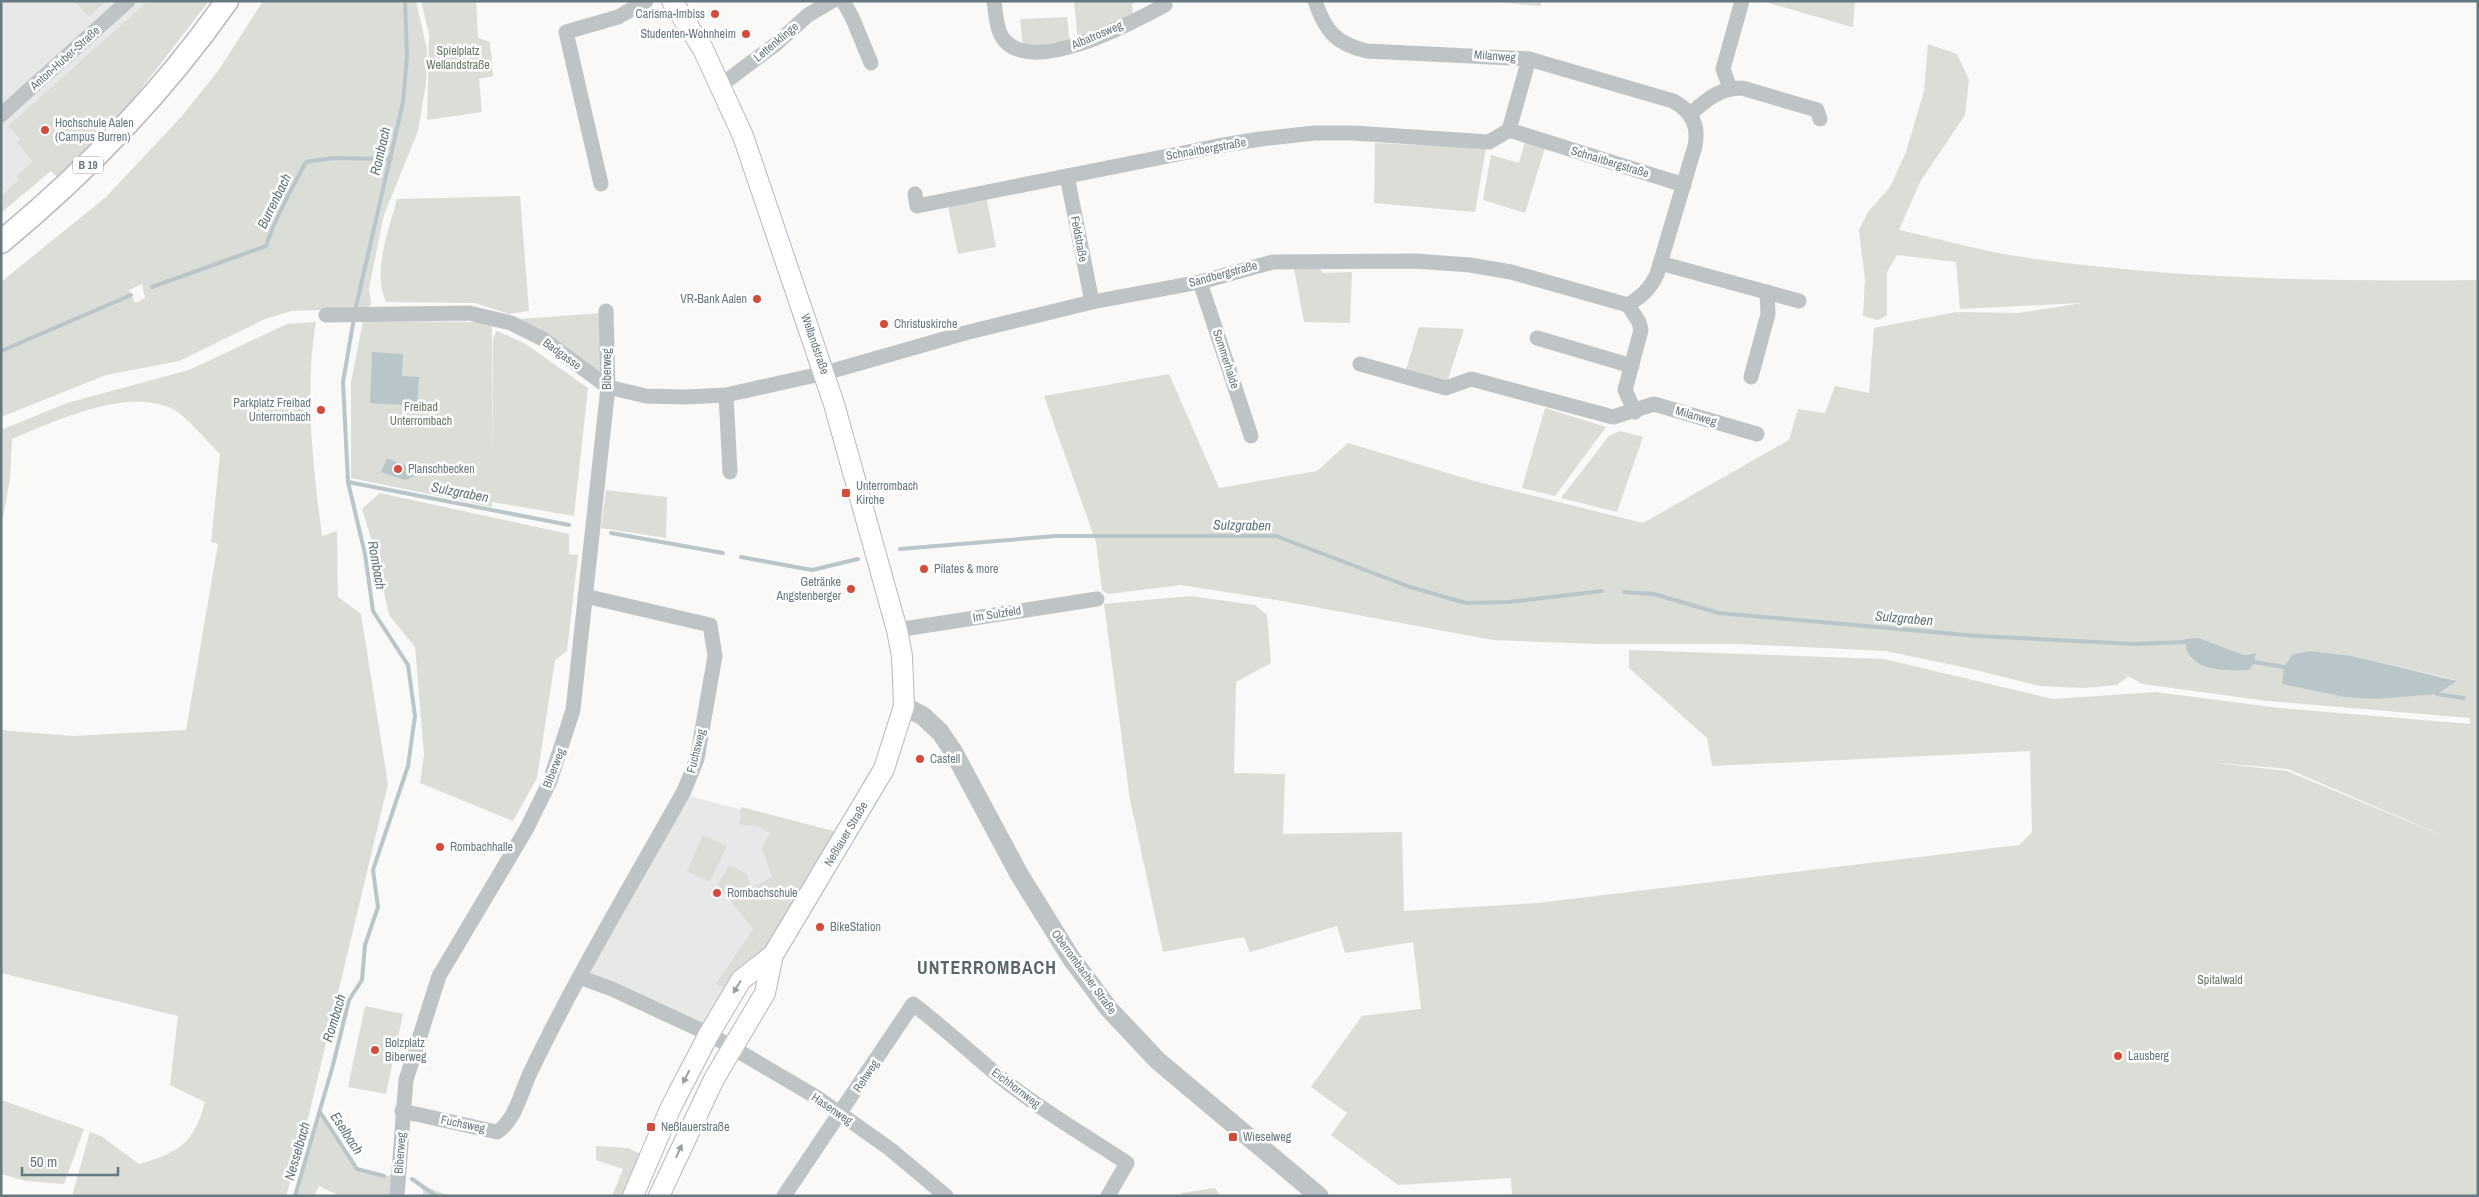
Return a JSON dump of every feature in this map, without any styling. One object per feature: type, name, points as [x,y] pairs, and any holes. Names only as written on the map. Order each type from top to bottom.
[{"type":"main road","name":"B 19","points":[[1,242],[84,169],[140,112],[181,63],[227,1]]},
{"type":"main road","name":"Wellandstraße","points":[[672,1],[703,49],[743,136],[824,373],[897,630],[902,656],[904,706]]},
{"type":"main road","name":"Neßlauer Straße","points":[[659,1196],[714,1079],[765,993],[773,955],[884,769],[904,706]]},
{"type":"main road","name":"Neßlauer Straße","points":[[633,1196],[671,1107],[709,1034],[741,980],[773,955]]},
{"type":"street","name":"Anton-Huber-Straße","points":[[1,115],[128,1]]},
{"type":"street","points":[[601,184],[566,32],[618,18],[646,1]]},
{"type":"street","name":"Lettenklinge","points":[[721,85],[776,44],[808,15],[832,1]]},
{"type":"street","points":[[843,1],[852,16],[871,63]]},
{"type":"street","name":"Albatrosweg","points":[[994,1],[998,28],[1005,41],[1019,51],[1032,52],[1055,51],[1075,46],[1166,4],[1161,1]]},
{"type":"street","name":"Milanweg","points":[[1315,1],[1320,17],[1332,34],[1350,47],[1367,51],[1529,59],[1673,101],[1690,114]]},
{"type":"street","points":[[1730,88],[1723,69],[1742,1]]},
{"type":"street","points":[[1509,130],[1529,59]]},
{"type":"street","points":[[1635,412],[1626,390],[1641,330],[1639,322],[1628,305],[1642,296],[1652,286],[1660,263],[1697,136],[1696,125],[1690,114],[1715,93],[1730,88],[1742,88],[1818,110],[1820,119]]},
{"type":"street","name":"Schnaitbergstraße","points":[[915,194],[917,206],[1218,146],[1316,133],[1352,133],[1489,142],[1509,130],[1684,184]]},
{"type":"street","name":"Feldstraße","points":[[1066,176],[1092,302]]},
{"type":"street","name":"Sandbergstraße","points":[[824,373],[965,333],[1092,302],[1200,282],[1273,262],[1415,261],[1470,265],[1511,272],[1628,305]]},
{"type":"street","points":[[1660,263],[1799,302]]},
{"type":"street","name":"Sommerhalde","points":[[1200,282],[1251,436]]},
{"type":"street","points":[[1751,377],[1768,314],[1767,292]]},
{"type":"street","name":"Biberweg","points":[[397,1196],[402,1111],[406,1080],[441,970],[491,891],[550,781],[573,710],[608,387],[606,310]]},
{"type":"street","name":"Badgasse","points":[[326,315],[469,313],[490,316],[510,323],[543,339],[608,387],[646,396],[726,395],[824,373]]},
{"type":"street","points":[[1537,338],[1632,366]]},
{"type":"street","name":"Milanweg","points":[[1360,364],[1446,388],[1471,379],[1613,417],[1635,412],[1654,404],[1757,434]]},
{"type":"street","points":[[726,395],[730,472]]},
{"type":"street","name":"Fuchsweg","points":[[402,1111],[497,1132],[507,1125],[531,1071],[579,978],[684,791],[697,760],[715,656],[710,625],[585,596]]},
{"type":"street","name":"Im Sulzfeld","points":[[897,630],[1097,599]]},
{"type":"street","name":"Oberrombacher Straße","points":[[904,706],[929,721],[940,732],[953,751],[1019,874],[1071,958],[1108,1009],[1158,1061],[1319,1196]]},
{"type":"street","points":[[579,978],[612,989],[709,1034]]},
{"type":"street","name":"Rehweg","points":[[784,1196],[912,1004]]},
{"type":"street","name":"Eichhornweg","points":[[912,1004],[950,1032],[1000,1077],[1069,1127],[1127,1163],[1108,1196]]},
{"type":"street","name":"Hasenweg","points":[[709,1034],[841,1113],[890,1149],[946,1196]]},
{"type":"shaded area","name":"Hochschule Aalen (Campus Burren)","points":[[1,1],[186,1],[1,213]]},
{"type":"shaded area","points":[[372,352],[403,354],[402,376],[419,377],[417,406],[370,403]]},
{"type":"shaded area","name":"Planschbecken","points":[[387,458],[406,466],[412,464],[417,475],[405,480],[381,472]]},
{"type":"shaded area","points":[[2199,638],[2244,655],[2256,653],[2253,665],[2249,670],[2229,670],[2199,664],[2187,650],[2185,639]]},
{"type":"shaded area","points":[[2309,651],[2352,656],[2457,681],[2437,694],[2376,699],[2345,697],[2282,684],[2284,667],[2292,655]]},
{"type":"shaded area","name":"Rombachschule","points":[[689,796],[836,834],[708,1028],[587,976]]},
{"type":"green space","points":[[74,1],[106,1],[89,17]]},
{"type":"green space","points":[[148,1],[209,1],[114,124],[58,178],[51,171],[1,213],[1,196],[19,180],[16,176],[33,161],[17,143],[20,139],[8,126]]},
{"type":"green space","points":[[263,1],[416,1],[427,49],[426,84],[418,131],[384,215],[369,288],[371,305],[364,309],[346,307],[345,309],[291,311],[265,319],[179,361],[106,375],[1,417],[1,282],[106,197],[181,117],[218,71]],"holes":[[[142,284],[145,298],[135,303],[129,290]]]},
{"type":"green space","name":"Spielplatz Wellandstraße","points":[[421,1],[476,1],[478,38],[490,42],[493,76],[479,79],[482,112],[427,120],[429,34]]},
{"type":"green space","points":[[1074,1],[1136,1],[1132,4],[1133,17],[1078,42]]},
{"type":"green space","points":[[1486,1],[1542,1],[1540,6]]},
{"type":"green space","points":[[1762,1],[1855,1],[1853,27],[1852,27]]},
{"type":"green space","points":[[1067,17],[1070,43],[1023,47],[1020,19]]},
{"type":"green space","name":"Spitalwald","points":[[1928,44],[1957,54],[1969,80],[1965,115],[1920,182],[1899,230],[2022,257],[2136,270],[2250,278],[2478,280],[2478,1196],[1512,1196],[1511,1178],[1398,1185],[1331,1135],[1347,1113],[1311,1087],[1362,1016],[1421,1009],[1413,942],[1345,953],[1337,926],[1250,952],[1244,937],[1163,952],[1130,800],[1104,604],[1190,596],[1255,605],[1267,615],[1271,663],[1236,682],[1234,773],[1285,774],[1283,834],[1402,832],[1404,911],[1538,903],[2019,845],[2032,832],[2030,751],[1712,766],[1707,738],[1629,668],[1629,650],[1884,659],[2053,699],[2155,692],[2280,708],[2470,724],[2470,718],[2267,701],[2142,684],[2119,671],[2128,677],[2117,685],[2083,688],[2040,686],[1963,667],[1885,651],[1739,644],[1598,644],[1493,640],[1277,600],[1181,585],[1108,594],[1102,590],[1096,542],[1044,396],[1169,374],[1219,488],[1317,471],[1348,443],[1474,481],[1643,523],[1789,440],[1798,409],[1825,413],[1835,386],[1869,393],[1874,328],[1956,312],[2019,313],[2082,303],[1960,309],[1956,262],[1897,255],[1887,272],[1887,315],[1878,320],[1863,316],[1865,280],[1859,230],[1868,212],[1890,187],[1906,152],[1924,91]],"holes":[[[2199,638],[2244,655],[2252,653],[2249,670],[2212,667],[2191,659]],[[2352,656],[2456,680],[2284,667]],[[2208,762],[2288,769],[2453,840],[2287,771]]]},
{"type":"green space","points":[[1525,141],[1545,148],[1525,213],[1483,200],[1491,155],[1519,163]]},
{"type":"green space","points":[[1375,143],[1486,148],[1475,212],[1374,203]]},
{"type":"green space","points":[[986,195],[996,247],[958,254],[947,202]]},
{"type":"green space","points":[[520,196],[529,311],[509,314],[475,303],[386,302],[382,290],[381,264],[386,237],[397,199]]},
{"type":"green space","points":[[1294,268],[1320,269],[1323,273],[1352,272],[1350,323],[1304,322]]},
{"type":"green space","points":[[602,313],[604,379],[517,322],[520,319]]},
{"type":"green space","name":"Freibad Unterrombach","points":[[363,321],[492,322],[492,453],[493,338],[497,331],[524,343],[588,388],[574,516],[492,502],[492,507],[351,478],[351,382]]},
{"type":"green space","points":[[316,322],[312,348],[310,402],[313,456],[322,536],[337,531],[338,597],[361,614],[388,784],[306,1127],[286,1196],[72,1196],[90,1132],[101,1136],[139,1164],[165,1155],[183,1144],[196,1127],[205,1102],[170,1085],[178,1016],[1,973],[1,730],[72,736],[186,730],[218,544],[211,542],[220,454],[178,412],[154,403],[113,404],[70,416],[12,439],[10,479],[1,528],[1,430],[67,403],[189,370],[287,324]]},
{"type":"green space","points":[[1419,327],[1464,329],[1447,383],[1405,373]]},
{"type":"green space","points":[[1545,408],[1606,427],[1555,496],[1522,488]]},
{"type":"green space","points":[[1620,431],[1643,437],[1617,512],[1561,498],[1609,436]]},
{"type":"green space","points":[[606,490],[667,497],[666,538],[601,528]]},
{"type":"green space","points":[[380,493],[569,534],[569,554],[578,555],[567,651],[555,660],[537,778],[513,821],[420,783],[424,755],[415,647],[389,615],[376,554],[362,509]]},
{"type":"green space","points":[[741,807],[837,832],[767,956],[732,991],[716,984],[753,929],[718,885],[729,865],[747,874],[751,888],[772,877],[762,848],[770,833],[758,826],[739,825]]},
{"type":"green space","points":[[703,835],[727,846],[710,882],[687,871]]},
{"type":"green space","name":"Bolzplatz Biberweg","points":[[365,1006],[403,1014],[386,1094],[348,1087]]},
{"type":"green space","points":[[1,1100],[84,1129],[64,1184],[26,1181],[1,1174]]},
{"type":"green space","points":[[320,1112],[357,1169],[384,1176],[398,1175],[397,1196],[340,1196],[319,1186],[314,1196],[295,1196]]},
{"type":"green space","points":[[596,1146],[628,1148],[643,1155],[626,1196],[612,1196],[623,1169],[596,1160]]},
{"type":"green space","points":[[423,1186],[451,1196],[423,1196]]},
{"type":"green space","points":[[1215,1188],[1220,1196],[1182,1196],[1181,1193]]},
{"type":"waterway","name":"Rombach","points":[[355,311],[403,102],[407,56],[405,1]]},
{"type":"waterway","name":"Burrenbach","points":[[152,287],[266,246],[279,214],[306,162],[333,158],[391,159]]},
{"type":"waterway","name":"Burrenbach","points":[[1,351],[131,295]]},
{"type":"waterway","name":"Rombach","points":[[295,1196],[333,1065],[349,1000],[362,980],[365,945],[378,907],[373,870],[408,766],[415,716],[408,665],[373,611],[365,554],[348,482],[343,382],[354,318]]},
{"type":"waterway","name":"Sulzgraben","points":[[348,482],[569,525]]},
{"type":"waterway","name":"Sulzgraben","points":[[611,533],[723,553]]},
{"type":"waterway","name":"Sulzgraben","points":[[900,549],[1056,536],[1276,536],[1410,587],[1466,603],[1509,602],[1602,591]]},
{"type":"waterway","name":"Sulzgraben","points":[[741,557],[812,570],[858,559]]},
{"type":"waterway","name":"Sulzgraben","points":[[1624,592],[1654,594],[1719,613],[1978,636],[2135,644],[2185,642]]},
{"type":"waterway","name":"Sulzgraben","points":[[2254,662],[2284,667]]},
{"type":"waterway","name":"Sulzgraben","points":[[2437,694],[2464,698]]},
{"type":"waterway","name":"Eselbach","points":[[320,1112],[357,1169],[384,1176]]},
{"type":"waterway","name":"Eselbach","points":[[412,1179],[436,1196]]},
{"type":"place","name":"Carisma-Imbiss","points":[[715,14]]},
{"type":"place","name":"Studenten-Wohnheim","points":[[746,34]]},
{"type":"place","name":"Hochschule Aalen (Campus Burren)","points":[[45,130]]},
{"type":"place","name":"VR-Bank Aalen","points":[[757,299]]},
{"type":"place","name":"Christuskirche","points":[[884,324]]},
{"type":"place","name":"Parkplatz Freibad Unterrombach","points":[[321,410]]},
{"type":"place","name":"Planschbecken","points":[[398,469]]},
{"type":"place","name":"Unterrombach Kirche","points":[[846,493]]},
{"type":"place","name":"Pilates & more","points":[[924,569]]},
{"type":"place","name":"Getränke Angstenberger","points":[[851,589]]},
{"type":"place","name":"Castell","points":[[920,759]]},
{"type":"place","name":"Rombachhalle","points":[[440,847]]},
{"type":"place","name":"Rombachschule","points":[[717,893]]},
{"type":"place","name":"BikeStation","points":[[820,927]]},
{"type":"place","name":"Bolzplatz Biberweg","points":[[375,1050]]},
{"type":"place","name":"Lausberg","points":[[2118,1056]]},
{"type":"place","name":"Neßlauerstraße","points":[[651,1127]]},
{"type":"place","name":"Wieselweg","points":[[1233,1137]]},
{"type":"district","name":"UNTERROMBACH","points":[[987,967]]},
{"type":"water label","name":"Nesselbach","points":[[297,1151]]}]
